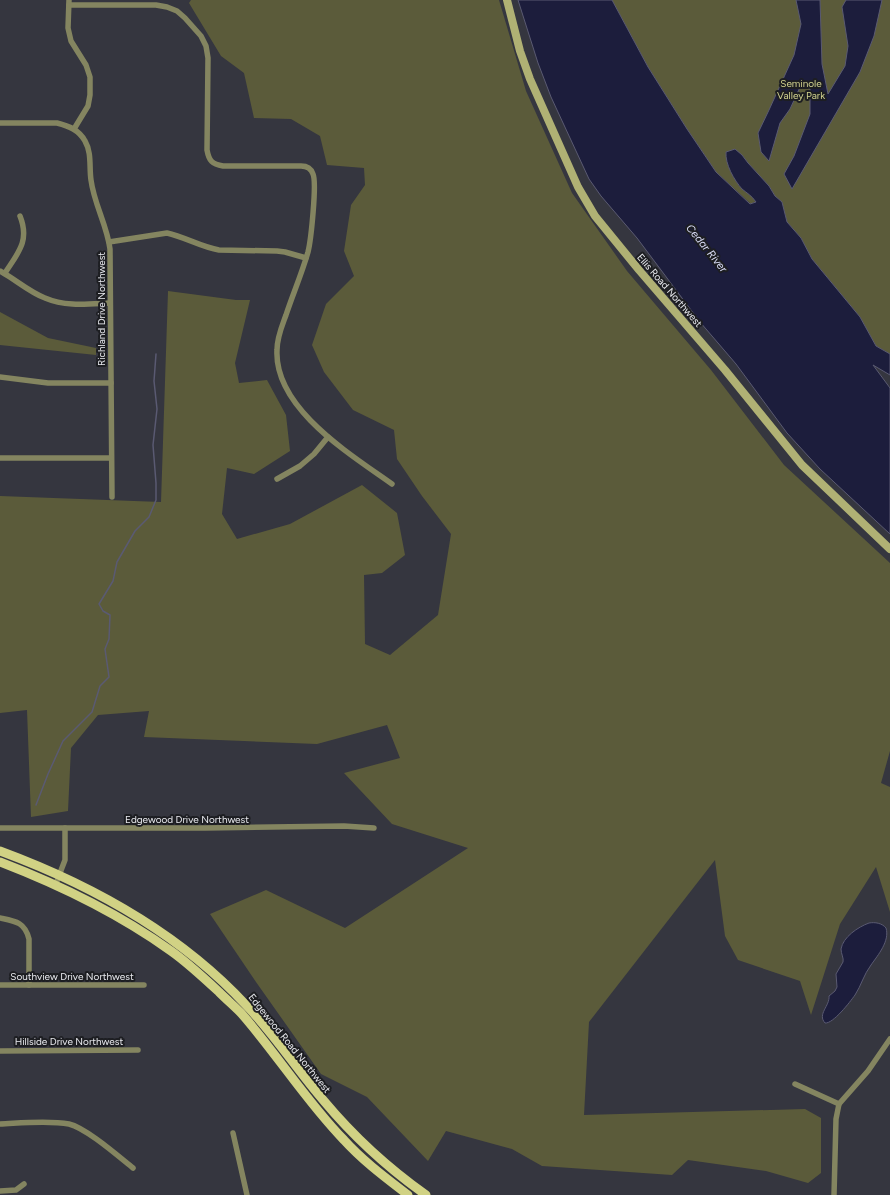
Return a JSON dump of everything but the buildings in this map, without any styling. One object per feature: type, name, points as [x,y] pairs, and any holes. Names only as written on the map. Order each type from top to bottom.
[{"type":"main road","name":"Edgewood Road Northwest","points":[[0,852],[26,861],[98,894],[155,928],[195,957],[247,1005],[323,1101],[375,1156],[426,1195]]},
{"type":"main road","name":"Edgewood Road Northwest","points":[[0,862],[55,886],[129,923],[172,952],[205,979],[240,1013],[317,1110],[344,1140],[367,1162],[408,1195]]},
{"type":"street","name":"Ellis Road Northwest","points":[[507,0],[520,51],[530,79],[578,187],[595,216],[639,270],[725,370],[802,465],[890,549]]},
{"type":"street","points":[[0,123],[57,123],[74,129],[88,106],[90,95],[90,77],[86,65],[71,41],[68,28],[68,2],[156,5],[168,7],[177,11],[185,18],[201,36],[206,46],[208,58],[208,159],[214,164],[223,166],[301,166],[309,168],[314,175],[310,244],[279,334],[277,359],[280,376],[288,393],[298,406],[328,438],[392,484]]},
{"type":"street","name":"Richland Drive Northwest","points":[[74,129],[85,140],[88,147],[92,189],[105,224],[109,242],[112,497]]},
{"type":"street","points":[[20,216],[25,227],[23,242],[16,256],[2,272],[44,298],[61,303],[110,303]]},
{"type":"street","points":[[109,242],[167,233],[211,249],[276,251],[306,258]]},
{"type":"street","points":[[0,377],[48,383],[111,383]]},
{"type":"street","points":[[277,479],[300,466],[314,454],[328,438]]},
{"type":"street","points":[[0,458],[111,458]]},
{"type":"street","name":"Edgewood Drive Northwest","points":[[0,828],[344,826],[374,828]]},
{"type":"street","points":[[55,886],[65,860],[65,828]]},
{"type":"street","points":[[0,918],[16,921],[23,926],[27,932],[29,939],[29,985]]},
{"type":"street","name":"Southview Drive Northwest","points":[[0,986],[144,985]]},
{"type":"street","points":[[834,1195],[836,1119],[839,1104],[868,1071],[890,1039]]},
{"type":"street","name":"Hillside Drive Northwest","points":[[0,1051],[138,1050]]},
{"type":"street","points":[[795,1084],[839,1104]]},
{"type":"street","points":[[0,1124],[70,1124],[89,1134],[133,1168]]},
{"type":"street","points":[[234,1133],[247,1195]]},
{"type":"street","points":[[0,1190],[16,1190],[24,1184]]},
{"type":"green space","points":[[191,0],[499,0],[526,91],[572,193],[627,271],[711,370],[784,465],[890,563],[890,751],[881,783],[890,787],[890,912],[876,867],[840,924],[811,1015],[800,981],[738,960],[725,936],[715,860],[589,1022],[584,1115],[805,1109],[821,1118],[821,1173],[808,1183],[766,1171],[688,1160],[672,1175],[542,1166],[512,1149],[446,1131],[428,1161],[367,1097],[321,1074],[210,914],[266,890],[345,928],[468,848],[392,824],[344,773],[400,758],[387,725],[317,744],[144,737],[149,711],[98,715],[71,748],[68,811],[31,817],[27,710],[0,713],[0,496],[161,502],[168,291],[236,300],[250,300],[235,363],[239,383],[267,380],[286,415],[290,451],[254,474],[227,468],[222,514],[237,539],[290,524],[362,485],[397,513],[405,555],[382,573],[364,575],[365,644],[390,655],[438,615],[451,534],[422,496],[397,459],[394,430],[353,410],[324,372],[312,345],[326,304],[354,276],[344,251],[351,205],[365,185],[364,168],[327,165],[320,136],[291,119],[254,118],[244,73],[221,56],[189,3]]},
{"type":"green space","name":"Seminole Valley Park","points":[[612,0],[890,0],[890,354],[876,346],[860,317],[812,259],[801,238],[787,222],[782,202],[775,196],[769,186],[742,155],[744,190],[752,195],[756,201],[751,204],[716,172],[648,67]]},
{"type":"green space","points":[[0,312],[48,338],[96,348],[96,355],[0,345]]},
{"type":"water","name":"Cedar River","points":[[518,0],[612,0],[648,67],[716,172],[750,204],[756,202],[742,189],[733,177],[727,162],[726,152],[735,149],[742,155],[769,186],[775,196],[782,202],[787,222],[801,238],[812,259],[860,317],[876,346],[890,354],[890,375],[873,365],[890,388],[890,534],[820,469],[787,433],[736,364],[700,322],[637,238],[601,196],[589,179],[551,97],[538,63]]},
{"type":"water","points":[[796,0],[820,0],[822,64],[828,94],[845,66],[848,46],[842,7],[846,0],[882,0],[874,36],[860,72],[792,189],[784,174],[794,156],[810,114],[810,83],[801,85],[790,109],[780,123],[769,161],[761,152],[758,133],[794,55],[801,24]]},
{"type":"water","points":[[869,923],[878,923],[886,928],[887,933],[885,943],[864,976],[853,998],[837,1016],[825,1023],[822,1016],[828,1003],[829,996],[837,987],[836,974],[843,962],[841,949],[842,945],[852,933]]},
{"type":"waterway","points":[[36,805],[63,741],[92,712],[100,686],[109,677],[105,649],[109,639],[110,615],[103,611],[99,604],[113,581],[117,562],[135,531],[149,517],[156,500],[153,445],[157,409],[154,381],[156,354]]}]
